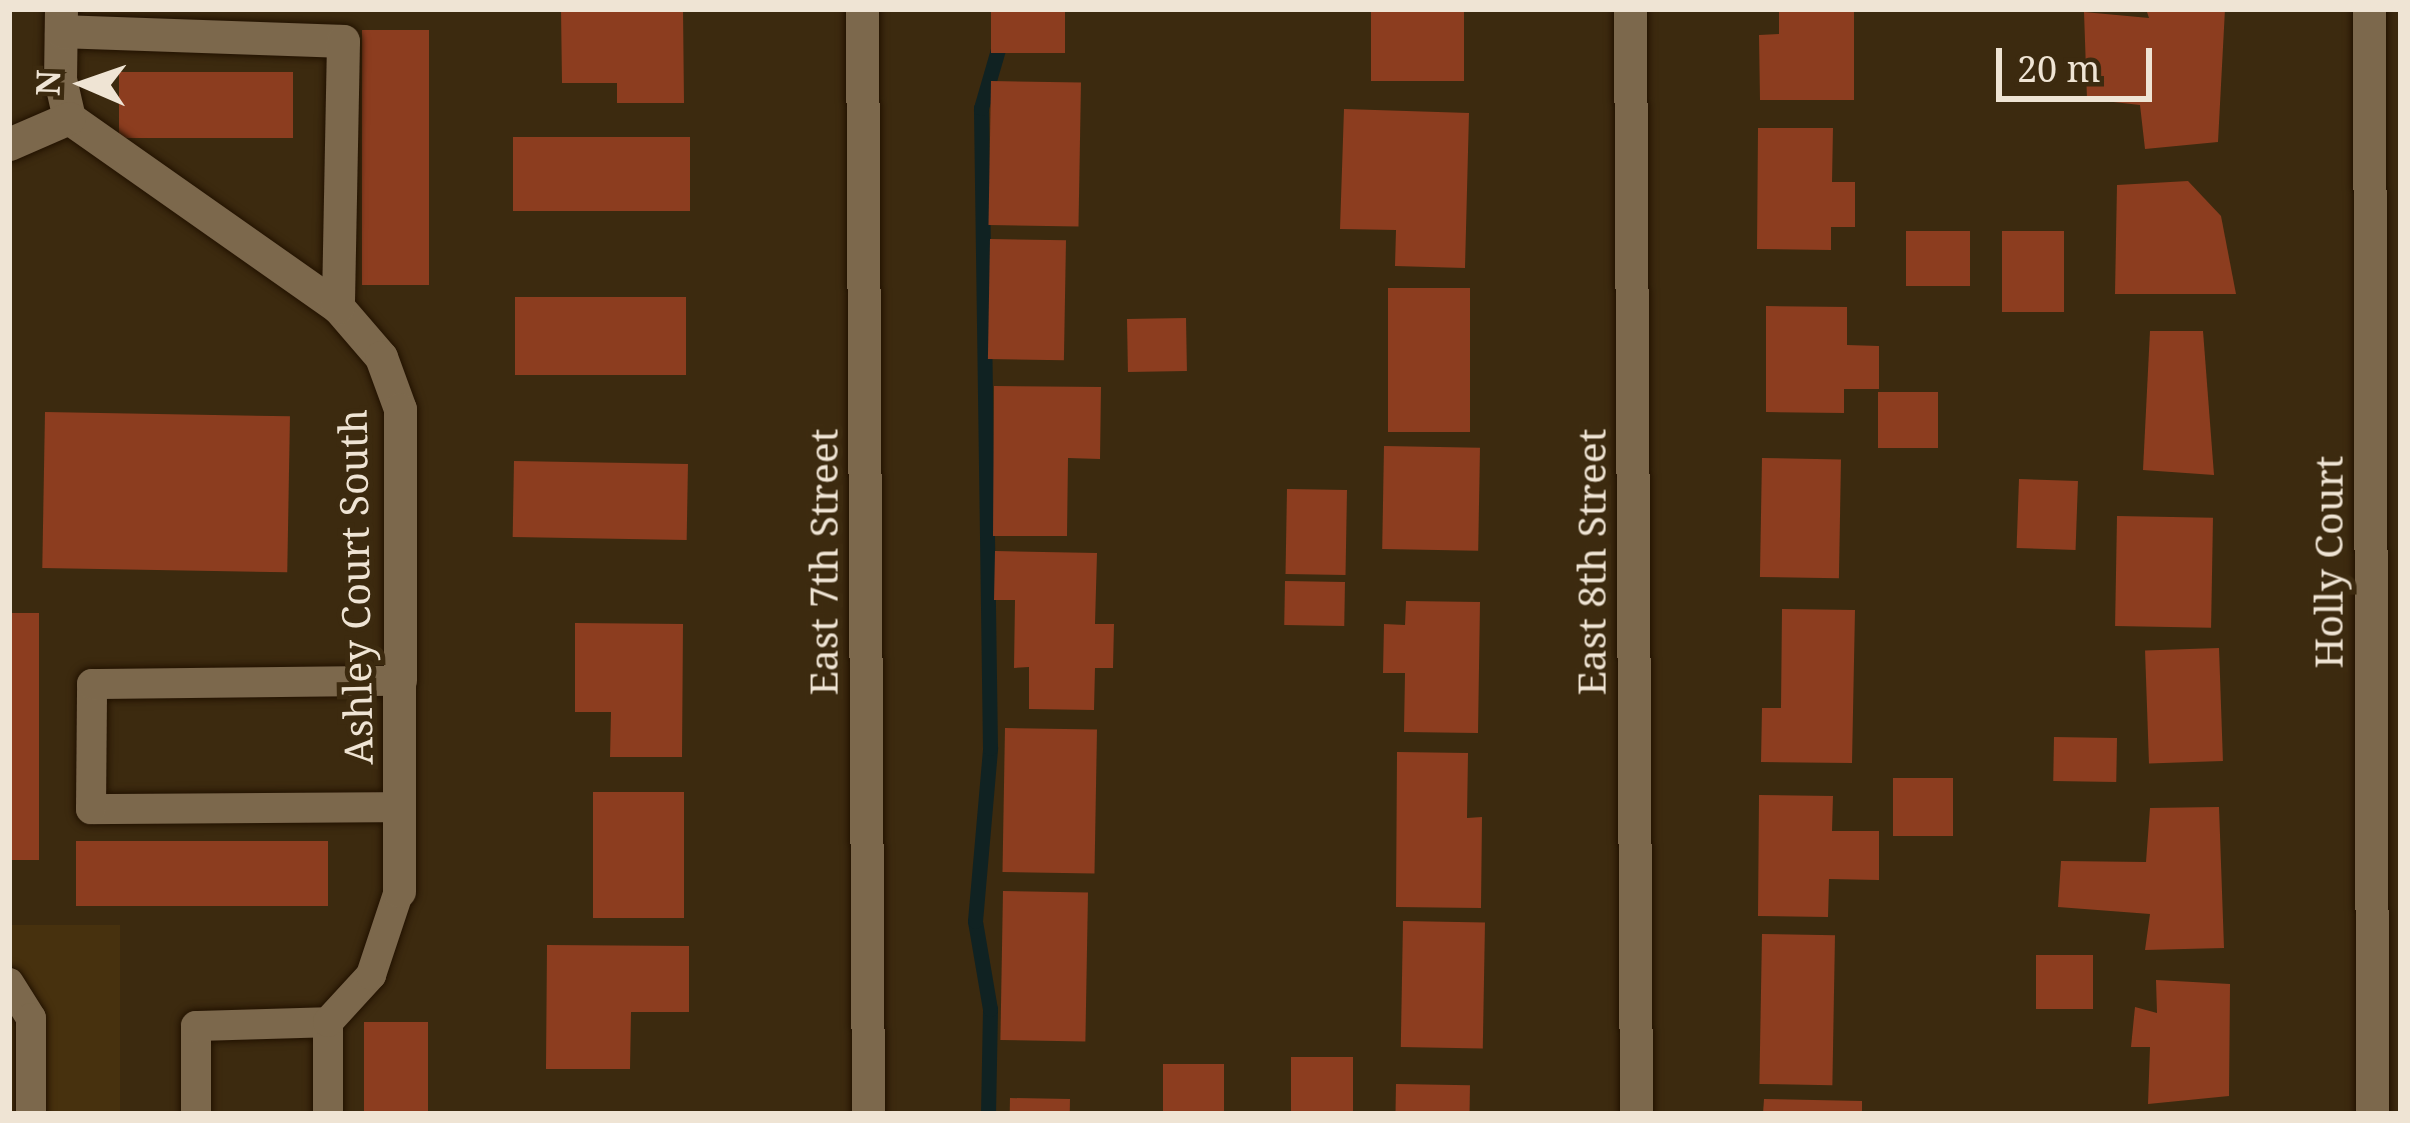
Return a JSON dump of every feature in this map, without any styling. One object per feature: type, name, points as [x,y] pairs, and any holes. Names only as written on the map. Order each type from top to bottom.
[{"type":"street","name":"East 7th Street","points":[[862,9],[868,1114]]},
{"type":"street","name":"East 8th Street","points":[[1630,9],[1636,1114]]},
{"type":"street","name":"Holly Court","points":[[2369,9],[2372,1114]]},
{"type":"street","points":[[9,144],[69,118],[61,20],[343,41],[338,307]]},
{"type":"street","name":"Ashley Court South","points":[[69,118],[338,307],[381,357],[400,409],[398,890]]},
{"type":"lane","points":[[400,807],[91,809],[92,684],[402,681]]},
{"type":"lane","points":[[328,1114],[328,1022],[371,975],[398,890]]},
{"type":"lane","points":[[9,983],[32,1018],[31,1114]]},
{"type":"lane","points":[[196,1114],[196,1026],[328,1022]]},
{"type":"shaded area","points":[[9,925],[120,925],[120,1114],[9,1114]]},
{"type":"building","points":[[561,9],[683,9],[684,103],[617,103],[617,83],[562,83]]},
{"type":"building","points":[[991,9],[1065,9],[1065,53],[991,53]]},
{"type":"building","points":[[1371,9],[1464,9],[1464,81],[1371,81]]},
{"type":"building","points":[[1779,9],[1854,9],[1854,100],[1760,100],[1759,35],[1779,34]]},
{"type":"building","points":[[2146,9],[2225,9],[2218,142],[2145,149],[2140,105],[2087,99],[2084,12],[2149,18]]},
{"type":"building","points":[[362,30],[429,30],[429,285],[362,285]]},
{"type":"building","points":[[119,72],[293,72],[293,138],[119,138]]},
{"type":"building","points":[[991,81],[1081,83],[1078,227],[988,225]]},
{"type":"building","points":[[1344,109],[1469,113],[1465,268],[1395,266],[1396,230],[1340,229]]},
{"type":"building","points":[[1758,128],[1833,128],[1832,182],[1855,182],[1855,227],[1831,227],[1831,250],[1757,249]]},
{"type":"building","points":[[513,137],[690,137],[690,211],[513,211]]},
{"type":"building","points":[[2188,181],[2221,216],[2236,294],[2115,294],[2117,185]]},
{"type":"building","points":[[1906,231],[1970,231],[1970,286],[1906,286]]},
{"type":"building","points":[[2002,231],[2064,231],[2064,312],[2002,312]]},
{"type":"building","points":[[990,239],[1066,240],[1064,360],[988,359]]},
{"type":"building","points":[[1388,288],[1470,288],[1470,432],[1388,432]]},
{"type":"building","points":[[515,297],[686,297],[686,375],[515,375]]},
{"type":"building","points":[[1766,306],[1847,307],[1847,345],[1879,346],[1879,389],[1844,389],[1844,413],[1766,412]]},
{"type":"building","points":[[1186,318],[1187,371],[1128,372],[1127,319]]},
{"type":"building","points":[[2150,331],[2203,331],[2214,475],[2143,470]]},
{"type":"building","points":[[994,386],[1101,387],[1100,459],[1068,458],[1067,536],[993,536]]},
{"type":"building","points":[[1878,392],[1938,392],[1938,448],[1878,448]]},
{"type":"building","points":[[45,412],[290,416],[287,572],[42,568]]},
{"type":"building","points":[[1384,446],[1480,448],[1478,551],[1382,549]]},
{"type":"building","points":[[1762,458],[1841,459],[1839,578],[1760,577]]},
{"type":"building","points":[[514,461],[688,464],[687,540],[513,537]]},
{"type":"building","points":[[2019,479],[2078,481],[2076,550],[2017,548]]},
{"type":"building","points":[[1287,489],[1347,490],[1346,575],[1286,574]]},
{"type":"building","points":[[2117,516],[2213,518],[2211,628],[2115,626]]},
{"type":"building","points":[[995,551],[1097,553],[1095,624],[1114,624],[1113,668],[1095,668],[1094,710],[1029,709],[1029,667],[1014,668],[1015,600],[994,600]]},
{"type":"building","points":[[1285,581],[1345,582],[1344,626],[1284,625]]},
{"type":"building","points":[[1406,601],[1480,602],[1478,733],[1404,732],[1405,673],[1383,673],[1384,624],[1405,625]]},
{"type":"building","points":[[1782,609],[1855,610],[1852,763],[1761,762],[1762,708],[1781,708]]},
{"type":"building","points":[[9,613],[39,613],[39,860],[9,860]]},
{"type":"building","points":[[575,623],[683,624],[682,757],[610,757],[611,712],[575,712]]},
{"type":"building","points":[[2219,648],[2223,761],[2149,764],[2145,651]]},
{"type":"building","points":[[1005,728],[1097,730],[1094,874],[1002,872]]},
{"type":"building","points":[[2054,737],[2117,738],[2116,782],[2053,781]]},
{"type":"building","points":[[1397,752],[1468,753],[1467,818],[1482,817],[1481,908],[1396,907]]},
{"type":"building","points":[[1893,778],[1953,778],[1953,836],[1893,836]]},
{"type":"building","points":[[593,792],[684,792],[684,918],[593,918]]},
{"type":"building","points":[[1759,795],[1833,796],[1832,831],[1879,831],[1879,880],[1829,879],[1828,917],[1758,916]]},
{"type":"building","points":[[2219,807],[2224,948],[2145,950],[2150,914],[2058,907],[2061,861],[2146,862],[2150,808]]},
{"type":"building","points":[[76,841],[328,841],[328,906],[76,906]]},
{"type":"building","points":[[1003,891],[1088,892],[1085,1041],[1000,1040]]},
{"type":"building","points":[[1403,921],[1485,922],[1483,1048],[1401,1047]]},
{"type":"building","points":[[1762,934],[1835,935],[1832,1085],[1759,1084]]},
{"type":"building","points":[[547,945],[689,946],[689,1012],[631,1012],[630,1069],[546,1069]]},
{"type":"building","points":[[2036,955],[2093,955],[2093,1009],[2036,1009]]},
{"type":"building","points":[[2156,980],[2230,984],[2229,1096],[2148,1104],[2150,1047],[2131,1047],[2135,1007],[2157,1013]]},
{"type":"building","points":[[364,1022],[428,1022],[428,1114],[364,1114]]},
{"type":"building","points":[[1291,1057],[1353,1057],[1353,1114],[1291,1114]]},
{"type":"building","points":[[1163,1064],[1224,1064],[1224,1114],[1163,1114]]},
{"type":"building","points":[[1396,1084],[1470,1085],[1469,1114],[1395,1114]]},
{"type":"building","points":[[1010,1098],[1070,1099],[1070,1114],[1010,1114]]},
{"type":"building","points":[[1764,1099],[1862,1101],[1862,1114],[1763,1114]]},
{"type":"waterway","points":[[988,1114],[990,1009],[975,921],[990,748],[981,108],[1001,39],[1031,9]]}]
